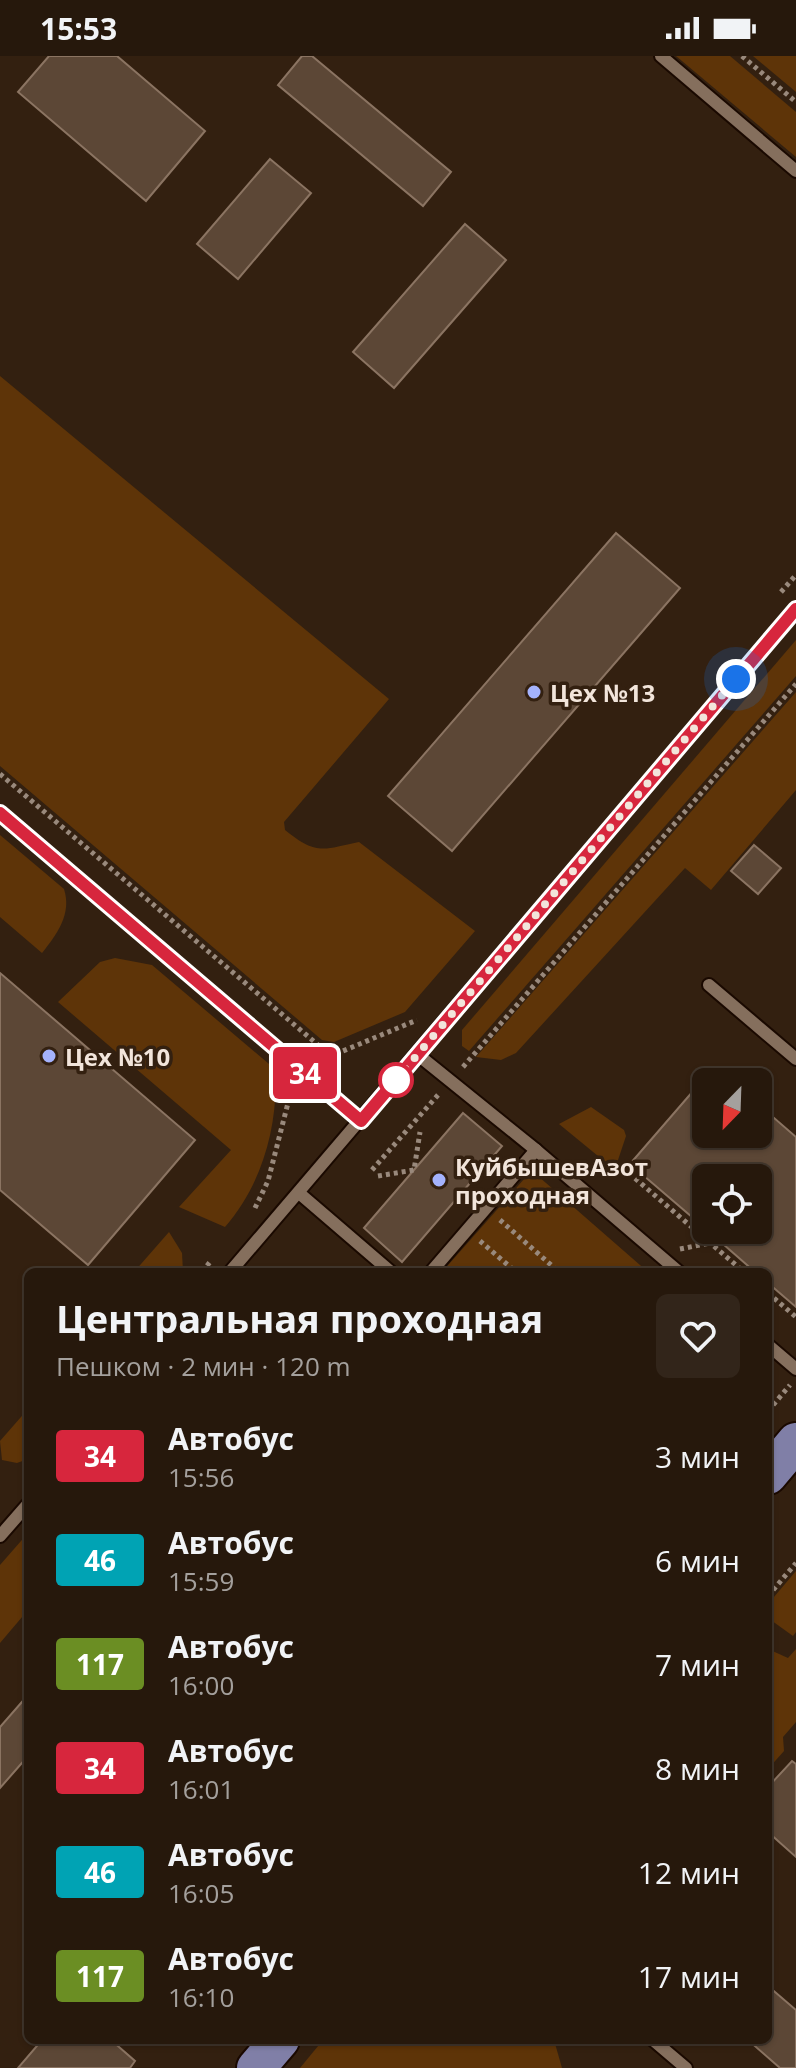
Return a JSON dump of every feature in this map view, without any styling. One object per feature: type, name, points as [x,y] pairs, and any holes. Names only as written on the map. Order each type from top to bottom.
[{"type":"main road","points":[[772,1470],[796,1442]]},
{"type":"main road","points":[[256,2068],[277,2044]]},
{"type":"lane","points":[[661,56],[796,171]]},
{"type":"lane","points":[[233,1268],[796,609]]},
{"type":"lane","points":[[0,813],[361,1121]]},
{"type":"lane","points":[[709,985],[796,1059]]},
{"type":"lane","points":[[417,1054],[674,1268]]},
{"type":"lane","points":[[434,1268],[536,1150]]},
{"type":"lane","points":[[299,1193],[386,1268]]},
{"type":"lane","points":[[772,1348],[796,1369]]},
{"type":"lane","points":[[0,1536],[24,1509]]},
{"type":"lane","points":[[658,2044],[686,2068]]},
{"type":"path","points":[[742,56],[796,102]]},
{"type":"path","points":[[776,599],[796,575]]},
{"type":"path","points":[[372,1170],[796,684]]},
{"type":"path","points":[[0,774],[331,1056],[418,1019]]},
{"type":"path","points":[[254,1211],[268,1181],[289,1099]]},
{"type":"path","points":[[378,1176],[414,1170],[420,1132]]},
{"type":"path","points":[[623,1168],[739,1268]]},
{"type":"path","points":[[485,1208],[554,1268]]},
{"type":"path","points":[[205,1268],[219,1252]]},
{"type":"path","points":[[772,1296],[796,1317]]},
{"type":"path","points":[[772,1406],[796,1378]]},
{"type":"path","points":[[772,1591],[796,1563]]},
{"type":"shaded area","points":[[676,56],[730,56],[796,112],[796,157]]},
{"type":"shaded area","points":[[753,56],[796,56],[796,92]]},
{"type":"shaded area","points":[[0,376],[389,699],[284,822],[285,830],[312,847],[328,848],[359,842],[475,931],[405,1012],[334,1042],[322,1040],[0,766]]},
{"type":"shaded area","points":[[796,640],[796,676],[469,1051],[462,1046],[462,1030]]},
{"type":"shaded area","points":[[796,692],[796,790],[711,890],[685,868],[516,1053],[501,1060],[476,1057]]},
{"type":"shaded area","points":[[0,835],[64,889],[65,915],[42,953],[0,917]]},
{"type":"shaded area","points":[[115,958],[152,965],[275,1069],[274,1111],[265,1153],[249,1192],[225,1227],[179,1207],[231,1150],[58,1002],[100,962]]},
{"type":"shaded area","points":[[591,1107],[624,1130],[626,1136],[617,1163],[609,1165],[559,1124]]},
{"type":"shaded area","points":[[532,1170],[643,1268],[446,1268]]},
{"type":"shaded area","points":[[169,1232],[182,1253],[183,1268],[138,1268]]},
{"type":"shaded area","points":[[24,1414],[24,1460],[17,1463],[2,1460],[0,1441]]},
{"type":"shaded area","points":[[24,1538],[24,1615],[0,1643],[0,1565]]},
{"type":"shaded area","points":[[796,1571],[796,1632],[793,1636],[772,1621],[772,1599]]},
{"type":"shaded area","points":[[796,1649],[796,1722],[783,1737],[784,1751],[772,1764],[772,1651],[788,1658]]},
{"type":"shaded area","points":[[320,2044],[555,2044],[562,2068],[300,2068]]},
{"type":"building","points":[[49,56],[117,56],[205,131],[146,201],[18,92]]},
{"type":"building","points":[[302,56],[312,56],[451,172],[423,206],[278,85]]},
{"type":"building","points":[[270,159],[311,193],[238,279],[197,244]]},
{"type":"building","points":[[465,224],[506,260],[394,388],[353,352]]},
{"type":"building","name":"Цех №13","points":[[616,533],[680,588],[452,851],[388,796]]},
{"type":"building","points":[[754,845],[781,868],[758,894],[731,871]]},
{"type":"building","name":"Цех №10","points":[[0,973],[195,1140],[88,1265],[0,1190]]},
{"type":"building","points":[[692,1092],[692,1148],[772,1148],[772,1116],[796,1137],[796,1307],[772,1286],[772,1268],[750,1268],[723,1244],[772,1244],[772,1164],[692,1164],[692,1217],[630,1164]]},
{"type":"building","name":"КуйбышевАзот проходная","points":[[463,1113],[502,1146],[402,1262],[364,1228]]},
{"type":"building","points":[[24,1700],[24,1761],[0,1788],[0,1727]]},
{"type":"building","points":[[792,1761],[796,1764],[796,1857],[772,1836],[772,1783]]},
{"type":"building","points":[[772,1989],[796,2010],[796,2068],[780,2068],[753,2044],[772,2044]]},
{"type":"building","points":[[39,2044],[116,2044],[135,2061],[130,2068],[18,2068]]},
{"type":"bus line","name":"34","points":[[0,813],[361,1121],[796,609]]},
{"type":"place","name":"Цех №13","points":[[534,692]]},
{"type":"place","name":"Цех №10","points":[[49,1056]]},
{"type":"place","name":"КуйбышевАзот проходная","points":[[439,1180]]},
{"type":"route","points":[[396,1080],[736,679]]}]
